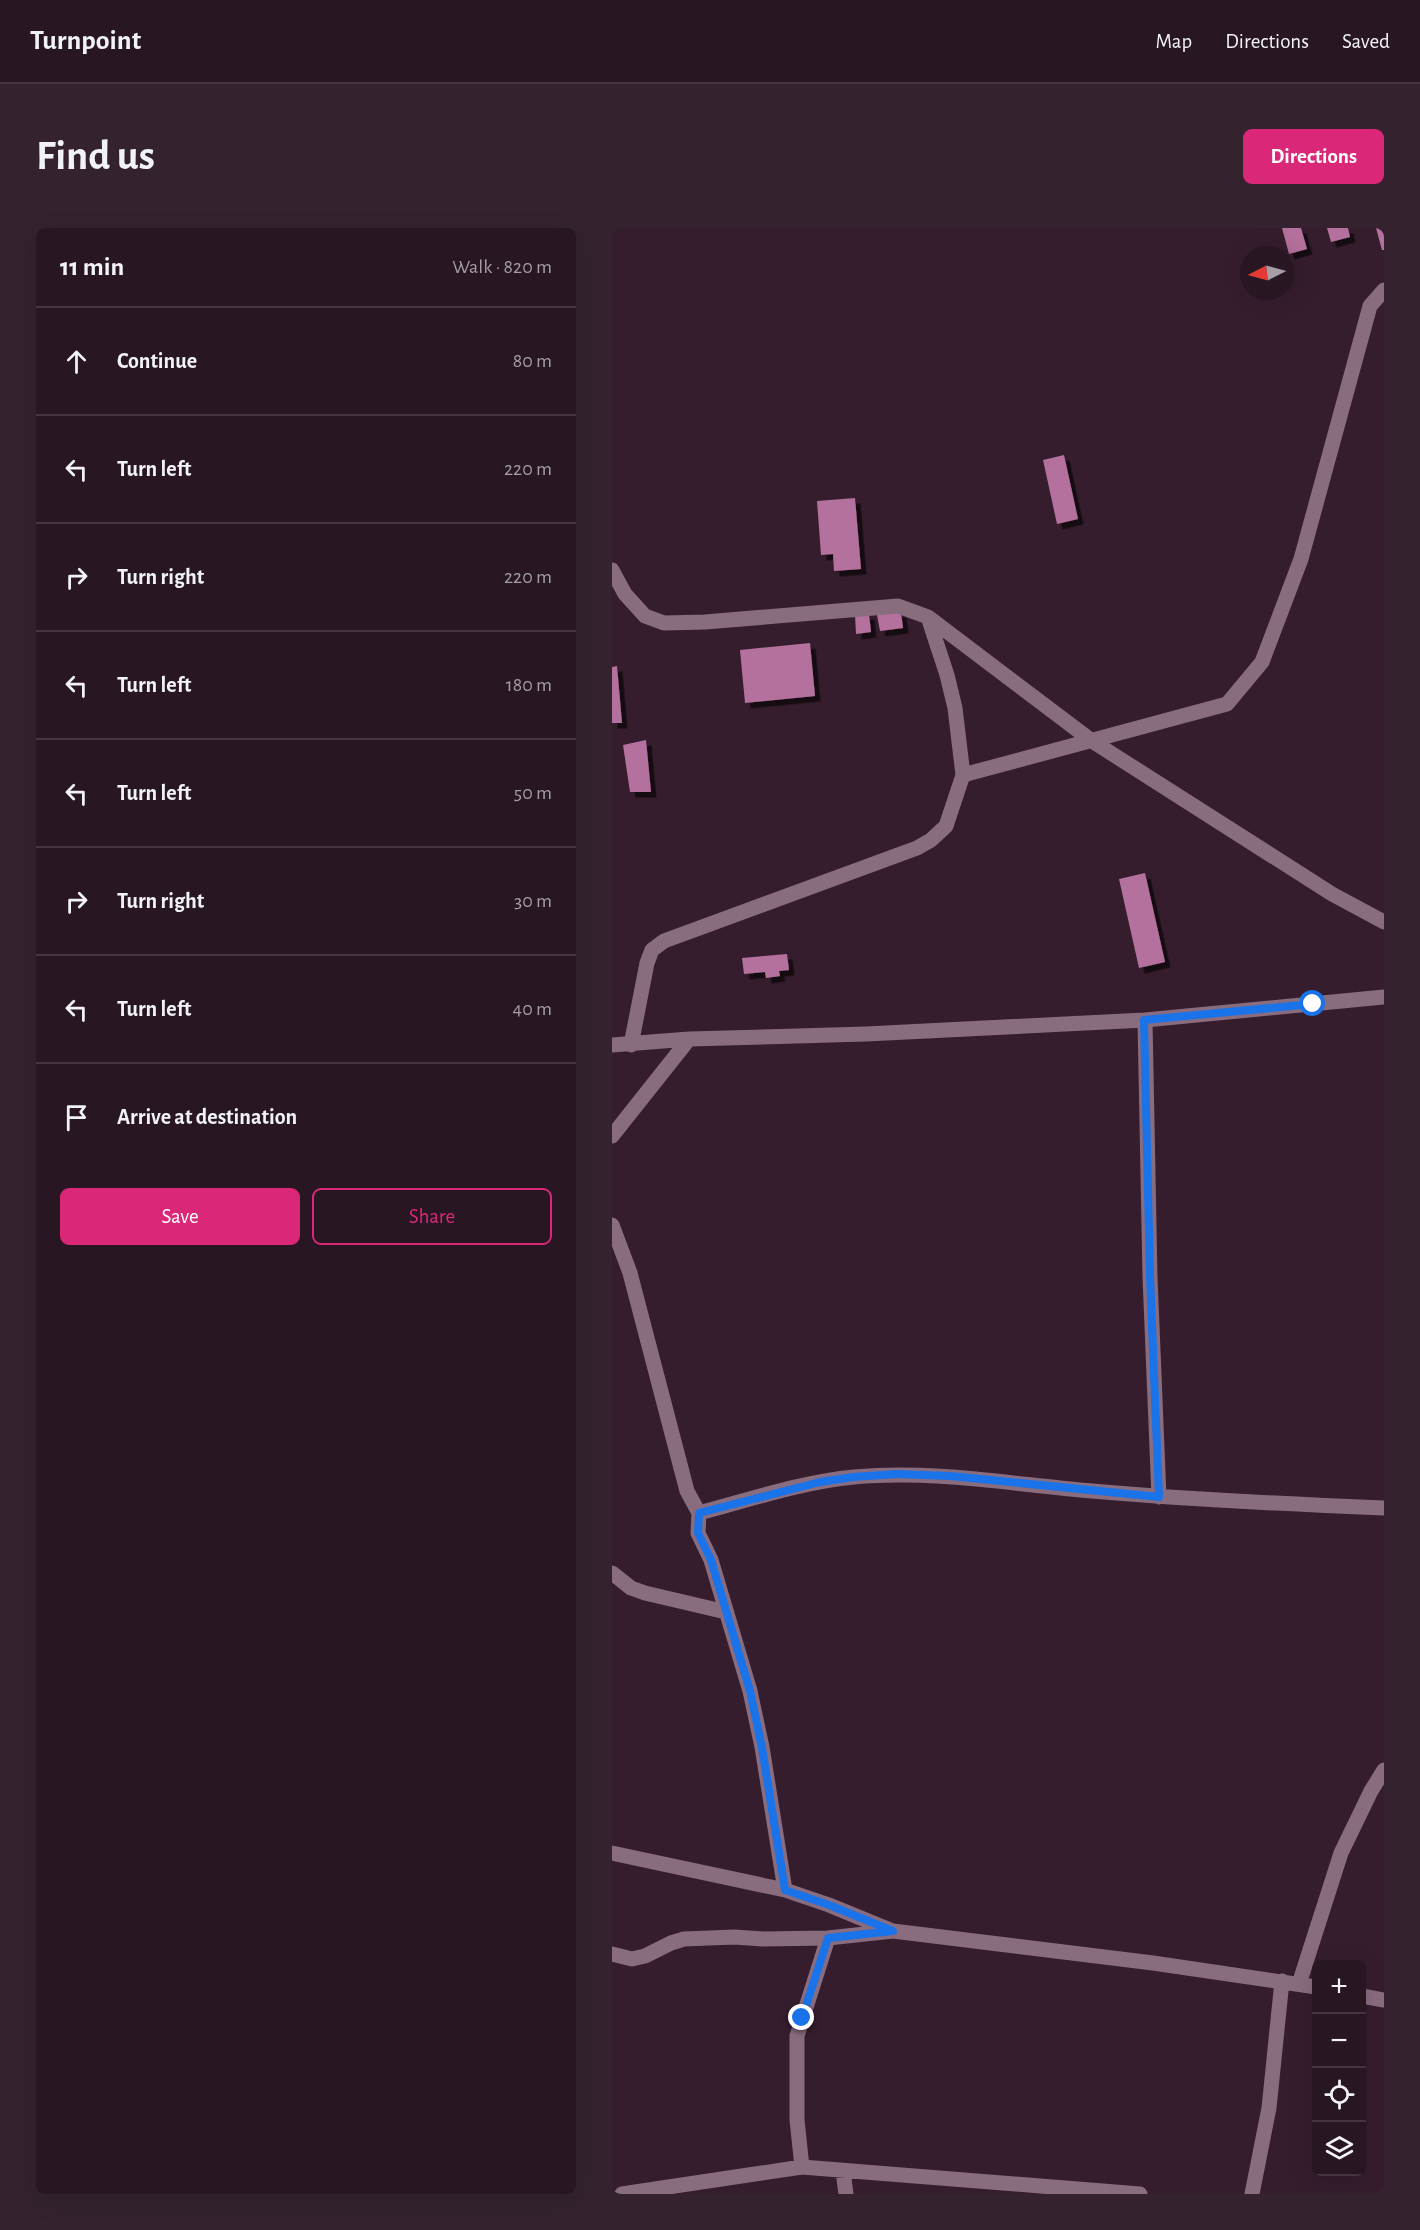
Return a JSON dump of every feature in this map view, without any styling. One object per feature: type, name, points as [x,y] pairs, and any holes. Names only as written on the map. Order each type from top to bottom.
[{"type":"street","points":[[963,775],[1227,704],[1262,662],[1301,559],[1370,306],[1384,290]]},
{"type":"street","points":[[612,570],[625,594],[645,616],[664,623],[705,622],[898,606],[928,617],[1092,741],[1332,894],[1384,922]]},
{"type":"street","points":[[631,1045],[647,963],[652,950],[664,941],[917,848],[946,826],[963,775],[955,708],[928,617]]},
{"type":"street","points":[[612,1045],[688,1039],[866,1034],[1144,1020],[1384,997]]},
{"type":"street","points":[[1144,1020],[1150,1277],[1159,1497]]},
{"type":"street","points":[[612,1136],[688,1039]]},
{"type":"street","points":[[612,1226],[630,1273],[687,1491],[699,1513],[698,1533],[711,1560],[750,1691],[760,1736],[785,1890]]},
{"type":"street","points":[[699,1513],[820,1482],[897,1474],[950,1476],[1159,1497],[1384,1508]]},
{"type":"street","points":[[612,1573],[631,1588],[645,1593],[726,1612]]},
{"type":"street","points":[[1299,1984],[1341,1853],[1371,1791],[1384,1770]]},
{"type":"street","points":[[612,1853],[785,1890],[893,1931]]},
{"type":"street","points":[[612,1954],[632,1959],[639,1958],[670,1942],[684,1939],[828,1938],[893,1931],[1035,1947],[1312,1986]]},
{"type":"street","points":[[802,2167],[797,2120],[797,2036],[828,1938]]},
{"type":"street","points":[[1252,2194],[1269,2108],[1282,1981]]},
{"type":"street","points":[[1366,1997],[1384,2000]]},
{"type":"street","points":[[622,2194],[802,2167],[1140,2194]]},
{"type":"street","points":[[843,2171],[846,2194]]},
{"type":"building","points":[[1282,228],[1301,228],[1307,249],[1294,253],[1294,246],[1287,246]]},
{"type":"building","points":[[1327,228],[1348,228],[1350,237],[1331,242]]},
{"type":"building","points":[[1376,228],[1384,228],[1384,250],[1382,250]]},
{"type":"building","points":[[1064,455],[1078,519],[1057,524],[1043,460]]},
{"type":"building","points":[[855,498],[861,569],[834,571],[833,554],[821,555],[817,501]]},
{"type":"building","points":[[901,612],[903,628],[880,631],[877,615]]},
{"type":"building","points":[[869,614],[871,632],[856,634],[855,615]]},
{"type":"building","points":[[810,643],[815,696],[745,703],[740,650]]},
{"type":"building","points":[[617,666],[622,723],[612,723],[612,667]]},
{"type":"building","points":[[646,740],[651,792],[630,792],[623,745]]},
{"type":"building","points":[[1145,873],[1165,962],[1139,968],[1119,879]]},
{"type":"building","points":[[787,954],[789,970],[779,971],[780,976],[766,978],[765,972],[744,974],[742,958]]},
{"type":"route","points":[[802,2018],[828,1938],[893,1931],[785,1890],[762,1748],[750,1691],[711,1560],[698,1533],[699,1513],[820,1482],[897,1474],[950,1476],[1159,1497],[1150,1277],[1149,1154],[1144,1020],[1313,1004]]}]
